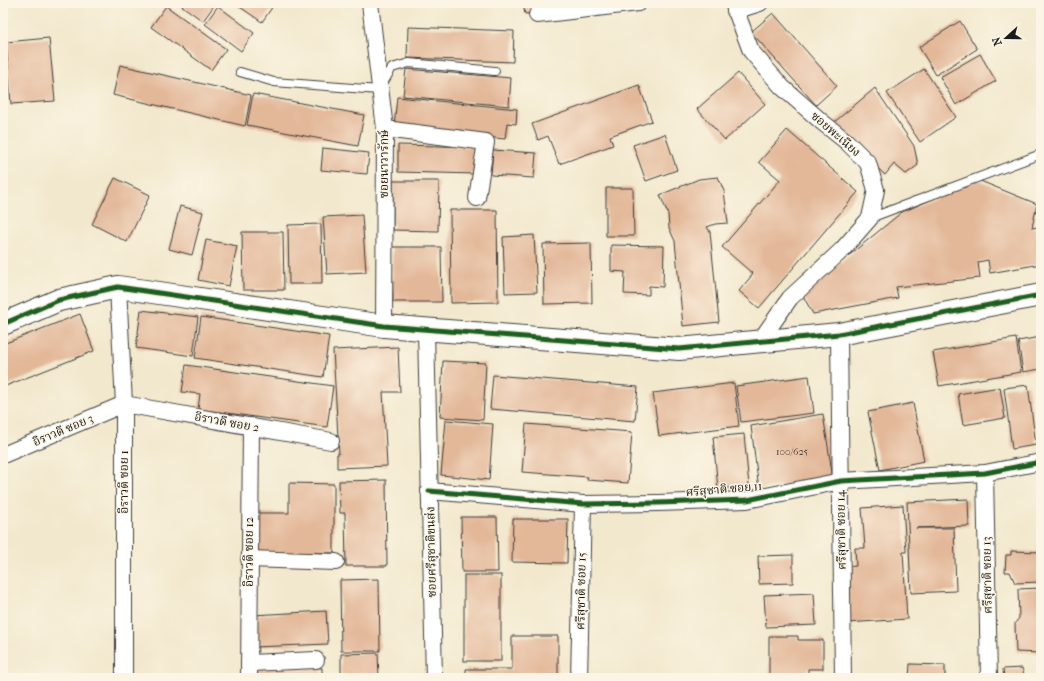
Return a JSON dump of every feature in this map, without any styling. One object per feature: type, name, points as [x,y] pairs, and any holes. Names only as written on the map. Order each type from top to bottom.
[{"type":"street","name":"ซอยนาวารักษ์","points":[[370,3],[384,129],[384,326]]},
{"type":"street","points":[[537,15],[638,3]]},
{"type":"street","points":[[734,7],[760,3]]},
{"type":"street","name":"ซอยพะเนียง","points":[[734,7],[751,51],[782,87],[847,142],[868,163],[876,190],[870,218],[842,250],[790,298],[760,341]]},
{"type":"street","points":[[384,129],[486,142],[477,198]]},
{"type":"street","points":[[3,324],[59,300],[118,287],[384,326],[679,349],[839,334],[1041,295]]},
{"type":"street","name":"อิราวดี ซอย 1","points":[[118,287],[124,404],[124,678]]},
{"type":"street","name":"ซอยศรีสุชาติขนส่ง","points":[[426,330],[434,678]]},
{"type":"street","name":"ศรีสุชาติ ซอย 14","points":[[839,334],[843,678]]},
{"type":"street","name":"อิราวดี ซอย 2","points":[[124,404],[331,440]]},
{"type":"street","name":"อิราวดี ซอย 3","points":[[3,455],[124,404]]},
{"type":"street","name":"อิราวดี ซอย 12","points":[[249,670],[251,426]]},
{"type":"street","name":"ศรีสุชาติ ซอย 11","points":[[430,491],[583,504],[747,500],[841,481],[985,473],[1041,462]]},
{"type":"street","name":"ศรีสุชาติ ซอย 13","points":[[985,473],[989,678]]},
{"type":"street","name":"ศรีสุชาติ ซอย 15","points":[[579,678],[583,504]]},
{"type":"street","points":[[249,559],[336,562]]},
{"type":"street","points":[[249,670],[316,660]]},
{"type":"lane","points":[[240,72],[274,82],[379,90],[392,68],[408,63],[495,71]]},
{"type":"lane","points":[[870,218],[1041,154]]},
{"type":"building","points":[[178,3],[216,3],[203,21]]},
{"type":"building","points":[[234,3],[269,3],[273,6],[262,22]]},
{"type":"building","points":[[523,3],[603,3],[604,4],[525,14]]},
{"type":"building","points":[[166,6],[226,49],[211,70],[151,27]]},
{"type":"building","points":[[218,6],[254,33],[241,51],[205,24]]},
{"type":"building","points":[[773,13],[837,86],[816,105],[751,32]]},
{"type":"building","points":[[960,21],[977,49],[936,75],[919,47]]},
{"type":"building","points":[[408,27],[514,31],[513,62],[407,58]]},
{"type":"building","points":[[49,38],[55,101],[11,104],[6,42]]},
{"type":"building","points":[[980,54],[996,81],[956,105],[940,77]]},
{"type":"building","points":[[120,65],[251,95],[245,126],[113,95]]},
{"type":"building","points":[[406,69],[511,78],[509,106],[403,96]]},
{"type":"building","points":[[924,69],[956,117],[920,142],[887,93]]},
{"type":"building","points":[[738,73],[765,104],[725,140],[697,109]]},
{"type":"building","points":[[639,85],[652,121],[610,136],[613,145],[559,164],[548,136],[538,140],[532,124]]},
{"type":"building","points":[[875,88],[914,146],[918,165],[906,174],[894,164],[885,175],[832,124]]},
{"type":"building","points":[[253,94],[364,115],[358,146],[247,125]]},
{"type":"building","points":[[397,97],[517,109],[516,124],[507,123],[505,139],[394,127]]},
{"type":"building","points":[[787,130],[858,192],[759,308],[739,291],[753,274],[722,247],[780,180],[759,162]]},
{"type":"building","points":[[665,134],[677,170],[646,181],[633,145]]},
{"type":"building","points":[[398,145],[478,147],[477,174],[398,172]]},
{"type":"building","points":[[323,148],[369,153],[367,174],[321,170]]},
{"type":"building","points":[[493,150],[536,153],[534,178],[491,175]]},
{"type":"building","points":[[718,177],[724,191],[728,223],[715,224],[707,227],[710,232],[719,322],[683,326],[675,241],[669,228],[668,214],[660,195],[699,179]]},
{"type":"building","points":[[115,178],[150,195],[127,242],[92,224]]},
{"type":"building","points":[[978,180],[1037,204],[1032,228],[1038,227],[1041,264],[990,273],[988,260],[978,262],[980,278],[896,287],[898,298],[813,314],[802,294],[902,212]]},
{"type":"building","points":[[393,181],[439,181],[438,231],[393,230]]},
{"type":"building","points":[[606,188],[633,188],[634,236],[606,236]]},
{"type":"building","points":[[180,206],[203,212],[192,255],[169,249]]},
{"type":"building","points":[[450,210],[497,210],[498,302],[451,303]]},
{"type":"building","points":[[362,215],[366,272],[327,274],[323,217]]},
{"type":"building","points":[[321,224],[322,284],[289,284],[288,225]]},
{"type":"building","points":[[242,232],[283,232],[284,290],[243,290]]},
{"type":"building","points":[[534,235],[537,292],[505,293],[503,237]]},
{"type":"building","points":[[206,240],[237,246],[229,286],[198,280]]},
{"type":"building","points":[[591,243],[592,303],[544,304],[543,244]]},
{"type":"building","points":[[611,245],[664,246],[663,287],[649,286],[649,295],[624,294],[625,272],[611,271]]},
{"type":"building","points":[[392,247],[441,247],[442,302],[393,302]]},
{"type":"building","points":[[141,310],[198,317],[193,356],[136,348]]},
{"type":"building","points":[[80,314],[94,351],[3,387],[3,344]]},
{"type":"building","points":[[201,317],[329,336],[323,377],[195,358]]},
{"type":"building","points":[[1041,337],[1041,369],[1023,372],[1018,341]]},
{"type":"building","points":[[1016,338],[1021,372],[939,386],[933,352]]},
{"type":"building","points":[[398,347],[400,392],[383,392],[387,466],[337,468],[337,454],[339,454],[333,350]]},
{"type":"building","points":[[443,361],[486,363],[483,420],[440,417]]},
{"type":"building","points":[[186,365],[333,386],[327,427],[198,409],[200,394],[182,392]]},
{"type":"building","points":[[493,375],[638,387],[635,421],[490,409]]},
{"type":"building","points":[[809,376],[814,413],[741,422],[736,386]]},
{"type":"building","points":[[734,383],[739,426],[659,436],[653,393]]},
{"type":"building","points":[[1028,385],[1036,445],[1012,449],[1004,388]]},
{"type":"building","points":[[1000,387],[1005,418],[963,425],[958,394]]},
{"type":"building","points":[[913,403],[924,461],[880,470],[868,412]]},
{"type":"building","points":[[823,414],[833,479],[759,489],[751,426]]},
{"type":"building","points":[[446,420],[493,424],[489,480],[441,475]]},
{"type":"building","points":[[526,424],[632,432],[628,483],[587,480],[588,477],[522,472]]},
{"type":"building","points":[[744,434],[749,486],[718,489],[713,437]]},
{"type":"building","points":[[386,480],[387,566],[346,566],[345,513],[340,513],[339,481]]},
{"type":"building","points":[[289,483],[334,484],[334,553],[255,552],[255,513],[289,513]]},
{"type":"building","points":[[968,499],[969,526],[916,528],[954,528],[956,591],[911,593],[907,502]]},
{"type":"building","points":[[903,505],[906,552],[903,552],[907,619],[846,623],[843,567],[856,566],[855,548],[865,548],[862,508]]},
{"type":"building","points":[[461,517],[497,517],[498,572],[462,572]]},
{"type":"building","points":[[513,519],[568,519],[567,563],[512,562]]},
{"type":"building","points":[[1011,551],[1041,552],[1041,582],[1015,583],[1010,572],[1005,572],[1006,555],[1011,555]]},
{"type":"building","points":[[793,555],[793,583],[759,584],[758,556]]},
{"type":"building","points":[[464,575],[501,575],[501,661],[464,661]]},
{"type":"building","points":[[379,579],[380,651],[341,651],[340,580]]},
{"type":"building","points":[[1041,588],[1041,653],[1016,652],[1015,623],[1019,618],[1018,589]]},
{"type":"building","points":[[814,593],[816,625],[766,627],[764,595]]},
{"type":"building","points":[[326,611],[328,644],[254,647],[252,615]]},
{"type":"building","points":[[512,636],[558,636],[558,678],[466,678],[466,669],[512,669]]},
{"type":"building","points":[[769,636],[798,636],[798,640],[823,640],[823,669],[808,669],[808,678],[769,678]]},
{"type":"building","points":[[378,653],[379,678],[341,678],[341,654]]},
{"type":"building","points":[[910,664],[945,665],[945,678],[909,678]]},
{"type":"building","points":[[253,667],[322,668],[322,678],[253,678]]},
{"type":"building","points":[[1022,668],[1025,678],[1004,678],[1003,669]]},
{"type":"cycle path","points":[[3,324],[59,300],[118,287],[384,326],[679,349],[839,334],[1041,295]]},
{"type":"cycle path","points":[[429,491],[583,504],[747,500],[841,481],[985,473],[1041,462]]}]
